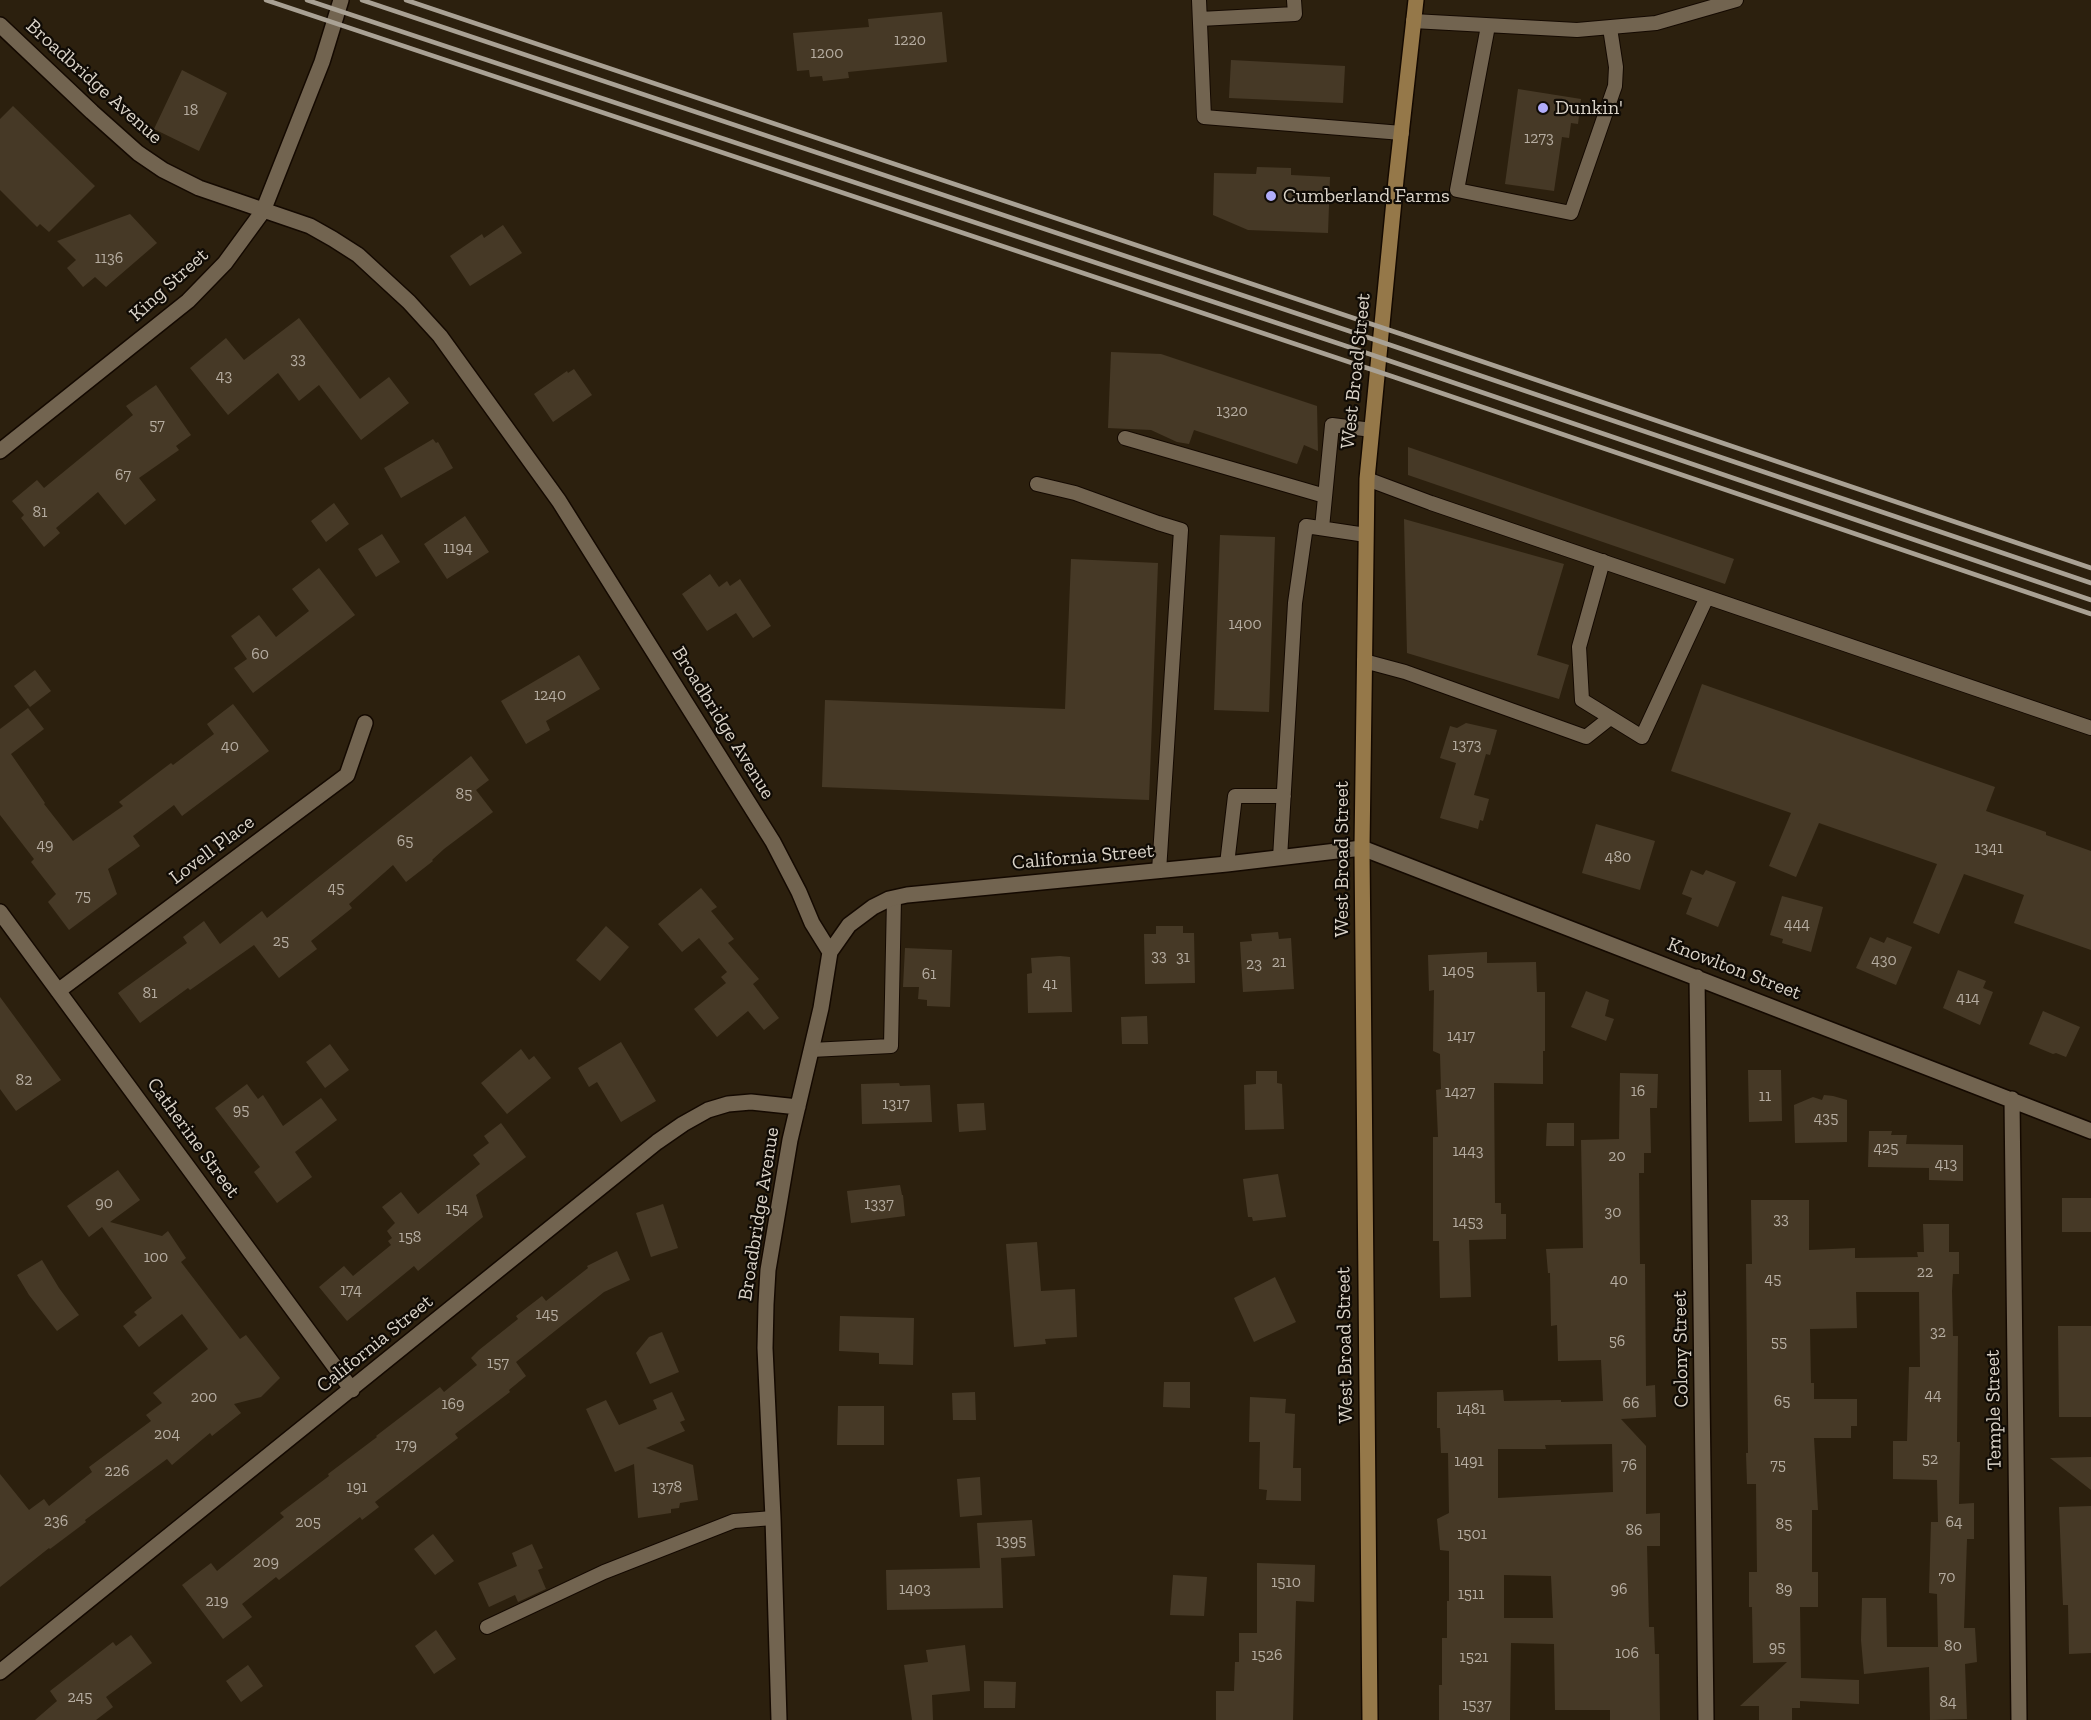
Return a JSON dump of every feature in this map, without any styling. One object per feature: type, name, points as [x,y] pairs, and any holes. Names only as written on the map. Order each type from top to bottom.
[{"type":"main road","name":"West Broad Street","points":[[1370,1720],[1362,848],[1367,479],[1416,0]]},
{"type":"street","name":"King Street","points":[[0,451],[188,301],[225,263],[263,211],[322,62],[340,0]]},
{"type":"street","name":"Broadbridge Avenue","points":[[0,25],[138,153],[163,170],[198,188],[310,226],[358,255],[409,302],[440,336],[559,501],[773,842],[812,923],[830,952],[821,1008],[790,1140],[768,1270],[765,1348],[779,1720]]},
{"type":"street","name":"Lovell Place","points":[[58,991],[347,775],[365,723]]},
{"type":"street","name":"California Street","points":[[830,952],[858,916],[894,898],[1362,848]]},
{"type":"street","name":"Knowlton Street","points":[[1362,848],[2091,1131]]},
{"type":"street","name":"Catherine Street","points":[[0,912],[352,1390]]},
{"type":"street","name":"Colony Street","points":[[1697,977],[1706,1720]]},
{"type":"street","name":"Temple Street","points":[[2012,1099],[2019,1720]]},
{"type":"street","name":"California Street","points":[[0,1672],[657,1142],[708,1110],[728,1104],[751,1102],[798,1107]]},
{"type":"lane","points":[[1199,0],[1204,117],[1402,133]]},
{"type":"lane","points":[[1200,19],[1295,14],[1294,0]]},
{"type":"lane","points":[[1413,21],[1577,30],[1610,28],[1656,23],[1736,0]]},
{"type":"lane","points":[[1488,26],[1457,190],[1571,213],[1615,86],[1616,67],[1610,28]]},
{"type":"lane","points":[[1322,528],[1332,426],[1372,430]]},
{"type":"lane","points":[[1125,438],[1325,496]]},
{"type":"lane","points":[[1367,479],[1431,503],[2091,728]]},
{"type":"lane","points":[[1037,484],[1075,492],[1181,530],[1159,871]]},
{"type":"lane","points":[[1280,858],[1295,603],[1306,526],[1366,535]]},
{"type":"lane","points":[[1603,561],[1579,647],[1582,700],[1642,737],[1707,597]]},
{"type":"lane","points":[[1364,661],[1405,672],[1586,737],[1610,718]]},
{"type":"lane","points":[[1227,864],[1235,796],[1284,796]]},
{"type":"lane","points":[[811,1050],[891,1046],[894,898]]},
{"type":"lane","points":[[487,1628],[604,1572],[734,1521],[773,1518]]},
{"type":"building","points":[[942,12],[947,62],[848,72],[849,78],[823,81],[822,76],[810,77],[809,70],[797,71],[793,33],[869,27],[868,19]]},
{"type":"building","points":[[1231,60],[1345,66],[1343,103],[1229,98]]},
{"type":"building","points":[[182,70],[227,93],[199,151],[154,129]]},
{"type":"building","points":[[1518,89],[1581,99],[1578,124],[1571,123],[1569,138],[1562,137],[1554,191],[1505,184]]},
{"type":"building","points":[[13,106],[95,186],[49,232],[40,224],[37,227],[0,190],[0,119]]},
{"type":"building","name":"Cumberland Farms","points":[[1257,167],[1291,168],[1291,175],[1330,177],[1328,233],[1248,230],[1213,215],[1214,173],[1256,174]]},
{"type":"building","points":[[130,214],[157,243],[106,287],[95,277],[83,287],[67,268],[76,260],[57,241]]},
{"type":"building","points":[[503,225],[522,253],[470,286],[450,256],[482,234],[484,238]]},
{"type":"building","points":[[299,318],[360,399],[389,377],[409,403],[361,440],[319,385],[299,401],[278,373],[228,415],[190,368],[226,338],[244,360]]},
{"type":"building","points":[[1111,352],[1161,354],[1317,406],[1318,451],[1304,445],[1297,464],[1194,430],[1189,444],[1177,442],[1151,430],[1108,428]]},
{"type":"building","points":[[574,369],[592,395],[553,422],[534,394],[567,371],[568,373]]},
{"type":"building","points":[[156,385],[191,435],[176,446],[179,450],[139,478],[156,500],[125,525],[98,492],[56,528],[60,533],[44,547],[21,518],[24,515],[12,501],[37,480],[44,488],[133,415],[126,406]]},
{"type":"building","points":[[433,439],[436,443],[438,442],[453,468],[401,498],[384,468]]},
{"type":"building","points":[[1408,447],[1734,559],[1725,584],[1408,475]]},
{"type":"building","points":[[334,503],[349,524],[326,542],[311,521]]},
{"type":"building","points":[[465,516],[489,552],[447,579],[424,544]]},
{"type":"building","points":[[1404,519],[1564,564],[1537,655],[1569,665],[1559,699],[1407,653]]},
{"type":"building","points":[[382,534],[400,562],[376,577],[358,549]]},
{"type":"building","points":[[1220,535],[1275,537],[1269,712],[1214,710]]},
{"type":"building","points":[[1071,559],[1158,563],[1149,800],[822,787],[825,700],[1065,709]]},
{"type":"building","points":[[319,568],[355,615],[253,693],[234,668],[247,659],[231,636],[259,615],[276,637],[309,611],[292,589]]},
{"type":"building","points":[[710,574],[719,587],[727,581],[730,586],[740,579],[771,626],[753,638],[736,613],[707,631],[682,594]]},
{"type":"building","points":[[579,655],[600,689],[546,721],[550,730],[526,744],[501,701]]},
{"type":"building","points":[[35,670],[51,691],[30,707],[14,686]]},
{"type":"building","points":[[1702,684],[1995,787],[1986,811],[2091,851],[2091,950],[2014,923],[2024,895],[1964,874],[1939,934],[1913,923],[1937,864],[1819,823],[1796,877],[1769,866],[1791,813],[1671,771]]},
{"type":"building","points":[[233,704],[269,751],[182,816],[174,805],[133,836],[140,846],[108,869],[117,894],[69,930],[48,902],[56,894],[31,862],[34,859],[0,815],[0,729],[28,708],[44,729],[11,754],[44,804],[73,841],[123,806],[119,802],[214,734],[207,724]]},
{"type":"building","points":[[1466,723],[1497,730],[1490,755],[1486,754],[1474,795],[1489,799],[1483,821],[1480,820],[1478,829],[1440,818],[1456,763],[1440,758],[1450,726],[1457,728]]},
{"type":"building","points":[[471,756],[489,780],[476,790],[493,812],[444,849],[433,861],[406,882],[393,865],[349,904],[352,908],[311,941],[317,949],[279,978],[254,945],[140,1023],[118,993],[187,943],[183,937],[204,921],[220,944],[262,911],[267,918]]},
{"type":"building","points":[[1596,824],[1655,841],[1640,890],[1582,873]]},
{"type":"building","points":[[1691,870],[1703,875],[1706,870],[1736,882],[1718,927],[1686,914],[1692,898],[1682,894]]},
{"type":"building","points":[[701,888],[717,907],[711,911],[734,939],[728,943],[759,979],[753,984],[779,1018],[764,1030],[748,1011],[717,1037],[694,1009],[726,983],[721,977],[727,972],[699,938],[682,952],[658,924]]},
{"type":"building","points":[[1782,896],[1823,907],[1811,952],[1782,943],[1783,939],[1770,935]]},
{"type":"building","points":[[606,926],[629,947],[600,981],[576,960]]},
{"type":"building","points":[[1156,926],[1183,926],[1183,933],[1194,933],[1195,983],[1145,984],[1144,934],[1156,934]]},
{"type":"building","points":[[1278,932],[1279,939],[1291,938],[1294,989],[1243,992],[1240,942],[1252,941],[1251,934]]},
{"type":"building","points":[[1870,937],[1884,943],[1887,937],[1912,947],[1896,985],[1856,968]]},
{"type":"building","points":[[905,948],[952,950],[950,1007],[927,1006],[927,1000],[918,999],[919,987],[903,987]]},
{"type":"building","points":[[1487,952],[1487,963],[1536,962],[1537,992],[1545,992],[1543,1084],[1494,1083],[1495,1203],[1501,1203],[1501,1214],[1506,1214],[1506,1239],[1469,1240],[1471,1297],[1440,1298],[1439,1241],[1433,1241],[1433,1137],[1438,1137],[1436,1090],[1441,1089],[1440,1054],[1433,1051],[1434,990],[1429,991],[1428,955]]},
{"type":"building","points":[[1070,957],[1072,1012],[1028,1013],[1027,974],[1032,973],[1031,958]]},
{"type":"building","points":[[1958,970],[1986,981],[1983,988],[1993,992],[1980,1025],[1943,1008]]},
{"type":"building","points":[[1586,991],[1609,1000],[1605,1016],[1614,1019],[1606,1041],[1571,1027]]},
{"type":"building","points":[[0,997],[61,1080],[16,1111],[0,1089]]},
{"type":"building","points":[[2043,1011],[2080,1027],[2066,1057],[2029,1044]]},
{"type":"building","points":[[1147,1016],[1148,1044],[1122,1044],[1121,1017]]},
{"type":"building","points":[[621,1042],[656,1101],[621,1122],[597,1082],[589,1087],[578,1068]]},
{"type":"building","points":[[330,1044],[349,1070],[325,1088],[306,1062]]},
{"type":"building","points":[[521,1049],[529,1060],[534,1056],[551,1078],[507,1114],[481,1083]]},
{"type":"building","points":[[1748,1070],[1781,1070],[1782,1121],[1749,1122]]},
{"type":"building","points":[[1256,1071],[1277,1071],[1277,1083],[1282,1084],[1284,1129],[1245,1130],[1244,1085],[1256,1084]]},
{"type":"building","points":[[1620,1073],[1658,1074],[1657,1108],[1650,1108],[1651,1153],[1644,1153],[1644,1173],[1639,1173],[1640,1264],[1645,1264],[1646,1386],[1655,1385],[1656,1417],[1621,1419],[1646,1446],[1646,1514],[1660,1513],[1660,1546],[1647,1546],[1649,1627],[1654,1627],[1655,1654],[1659,1654],[1660,1720],[1610,1720],[1610,1710],[1555,1710],[1554,1644],[1511,1643],[1510,1720],[1439,1720],[1442,1638],[1447,1638],[1449,1551],[1440,1550],[1437,1519],[1449,1513],[1448,1453],[1441,1453],[1440,1428],[1437,1428],[1437,1392],[1503,1390],[1504,1401],[1603,1401],[1601,1360],[1558,1361],[1557,1325],[1551,1326],[1550,1273],[1548,1273],[1546,1249],[1583,1248],[1581,1140],[1619,1139]],"holes":[[[1612,1444],[1613,1492],[1498,1498],[1498,1449],[1546,1449],[1545,1445]],[[1504,1575],[1551,1576],[1553,1618],[1504,1618]]]},
{"type":"building","points":[[899,1083],[900,1086],[930,1085],[932,1122],[862,1124],[861,1084]]},
{"type":"building","points":[[247,1084],[258,1099],[263,1095],[283,1126],[321,1098],[337,1120],[295,1152],[312,1177],[277,1203],[254,1172],[260,1167],[215,1108]]},
{"type":"building","points":[[1824,1095],[1847,1100],[1847,1142],[1795,1143],[1794,1105],[1813,1097],[1822,1100]]},
{"type":"building","points":[[984,1103],[986,1130],[959,1132],[957,1104]]},
{"type":"building","points":[[501,1123],[526,1157],[476,1195],[483,1217],[418,1271],[414,1266],[347,1321],[319,1287],[344,1266],[353,1276],[391,1245],[388,1241],[392,1238],[387,1231],[395,1223],[382,1207],[401,1192],[418,1214],[480,1164],[473,1155],[489,1143],[484,1136]]},
{"type":"building","points":[[1547,1123],[1574,1123],[1574,1146],[1546,1146]]},
{"type":"building","points":[[1869,1131],[1892,1131],[1891,1135],[1907,1135],[1906,1144],[1963,1145],[1963,1181],[1929,1180],[1929,1168],[1868,1167]]},
{"type":"building","points":[[118,1170],[140,1200],[110,1222],[162,1236],[168,1231],[186,1258],[181,1262],[240,1339],[246,1335],[280,1378],[261,1397],[234,1404],[241,1413],[212,1436],[210,1433],[172,1465],[167,1459],[0,1587],[0,1474],[29,1510],[44,1499],[49,1506],[92,1472],[89,1467],[151,1421],[146,1415],[162,1403],[153,1393],[208,1349],[182,1314],[139,1347],[123,1326],[137,1315],[134,1312],[152,1298],[102,1227],[89,1237],[67,1206]]},
{"type":"building","points":[[1278,1174],[1286,1217],[1253,1221],[1252,1217],[1248,1217],[1243,1179]]},
{"type":"building","points":[[900,1185],[905,1216],[851,1223],[847,1191]]},
{"type":"building","points":[[2062,1198],[2091,1198],[2091,1232],[2062,1232]]},
{"type":"building","points":[[1751,1200],[1809,1200],[1809,1250],[1855,1248],[1855,1258],[1918,1257],[1917,1252],[1924,1252],[1923,1224],[1949,1224],[1949,1252],[1959,1252],[1959,1274],[1953,1274],[1952,1291],[1953,1336],[1958,1336],[1959,1504],[1974,1503],[1974,1539],[1967,1539],[1964,1628],[1975,1628],[1977,1662],[1965,1664],[1967,1719],[1930,1720],[1929,1667],[1864,1674],[1861,1640],[1862,1598],[1886,1598],[1887,1647],[1938,1647],[1937,1594],[1929,1593],[1931,1522],[1938,1522],[1937,1480],[1893,1479],[1893,1441],[1907,1441],[1909,1367],[1920,1367],[1919,1292],[1856,1292],[1857,1328],[1810,1329],[1811,1383],[1814,1383],[1814,1399],[1857,1399],[1857,1426],[1851,1426],[1851,1438],[1814,1438],[1818,1510],[1812,1510],[1812,1572],[1818,1572],[1818,1607],[1800,1607],[1801,1678],[1859,1680],[1859,1704],[1800,1701],[1800,1708],[1792,1708],[1792,1720],[1759,1720],[1759,1706],[1740,1706],[1787,1662],[1753,1663],[1749,1572],[1757,1572],[1756,1484],[1747,1484],[1746,1453],[1748,1453],[1746,1264],[1752,1264]]},
{"type":"building","points":[[663,1204],[678,1248],[651,1257],[636,1213]]},
{"type":"building","points":[[1037,1242],[1041,1291],[1075,1289],[1077,1337],[1045,1339],[1046,1344],[1014,1347],[1006,1244]]},
{"type":"building","points":[[617,1251],[630,1280],[604,1292],[516,1362],[526,1376],[509,1390],[510,1392],[455,1434],[458,1438],[375,1502],[379,1507],[362,1520],[360,1517],[279,1580],[276,1577],[242,1604],[252,1617],[223,1639],[182,1585],[211,1563],[217,1571],[284,1517],[280,1513],[329,1476],[328,1474],[440,1387],[444,1392],[477,1365],[471,1358],[518,1319],[516,1316],[542,1296],[546,1301],[588,1268],[587,1266]]},
{"type":"building","points":[[42,1260],[79,1315],[57,1331],[29,1295],[17,1275]]},
{"type":"building","points":[[1275,1277],[1296,1322],[1254,1342],[1234,1298]]},
{"type":"building","points":[[840,1316],[914,1318],[913,1365],[879,1364],[879,1353],[839,1351]]},
{"type":"building","points":[[2058,1326],[2091,1326],[2091,1417],[2059,1417]]},
{"type":"building","points":[[662,1332],[679,1372],[650,1384],[636,1353],[649,1337]]},
{"type":"building","points":[[1164,1382],[1190,1382],[1190,1408],[1163,1407]]},
{"type":"building","points":[[672,1392],[685,1420],[680,1422],[685,1431],[646,1448],[693,1465],[698,1500],[680,1503],[679,1508],[671,1509],[671,1513],[638,1518],[634,1464],[615,1472],[586,1409],[606,1400],[619,1425],[657,1409],[653,1400]]},
{"type":"building","points":[[975,1392],[976,1420],[953,1420],[952,1393]]},
{"type":"building","points":[[1250,1397],[1286,1399],[1285,1413],[1295,1414],[1293,1468],[1301,1468],[1301,1501],[1266,1500],[1267,1490],[1259,1489],[1260,1442],[1249,1442]]},
{"type":"building","points":[[838,1406],[884,1406],[884,1445],[837,1445]]},
{"type":"building","points":[[2091,1457],[2091,1490],[2050,1458]]},
{"type":"building","points":[[980,1477],[982,1515],[960,1517],[957,1479]]},
{"type":"building","points":[[2091,1506],[2091,1653],[2069,1654],[2068,1605],[2063,1605],[2059,1507]]},
{"type":"building","points":[[1032,1520],[1035,1556],[1001,1558],[1003,1608],[887,1610],[886,1570],[980,1568],[977,1523]]},
{"type":"building","points":[[433,1534],[454,1561],[435,1575],[414,1549]]},
{"type":"building","points":[[532,1544],[543,1568],[538,1570],[546,1589],[518,1602],[515,1595],[489,1607],[478,1583],[517,1566],[512,1553]]},
{"type":"building","points":[[1257,1563],[1315,1565],[1314,1602],[1296,1601],[1293,1720],[1216,1720],[1216,1691],[1234,1691],[1235,1662],[1239,1662],[1239,1633],[1257,1633]]},
{"type":"building","points":[[1173,1575],[1207,1577],[1204,1616],[1170,1615]]},
{"type":"building","points":[[436,1630],[456,1659],[434,1674],[415,1646]]},
{"type":"building","points":[[131,1635],[152,1663],[106,1697],[113,1707],[96,1720],[35,1720],[57,1701],[50,1691],[113,1642],[116,1646]]},
{"type":"building","points":[[965,1645],[970,1691],[932,1695],[933,1720],[912,1720],[904,1665],[928,1662],[926,1650]]},
{"type":"building","points":[[248,1665],[263,1686],[241,1702],[226,1681]]},
{"type":"building","points":[[984,1681],[1016,1682],[1015,1708],[984,1708]]},
{"type":"railway","points":[[266,0],[1394,377],[2091,614]]},
{"type":"railway","points":[[307,0],[1343,345],[2091,600]]},
{"type":"railway","points":[[362,0],[2091,583]]},
{"type":"railway","points":[[406,0],[2091,568]]},
{"type":"place","name":"Dunkin'","points":[[1543,108]]},
{"type":"place","name":"Cumberland Farms","points":[[1271,196]]}]
